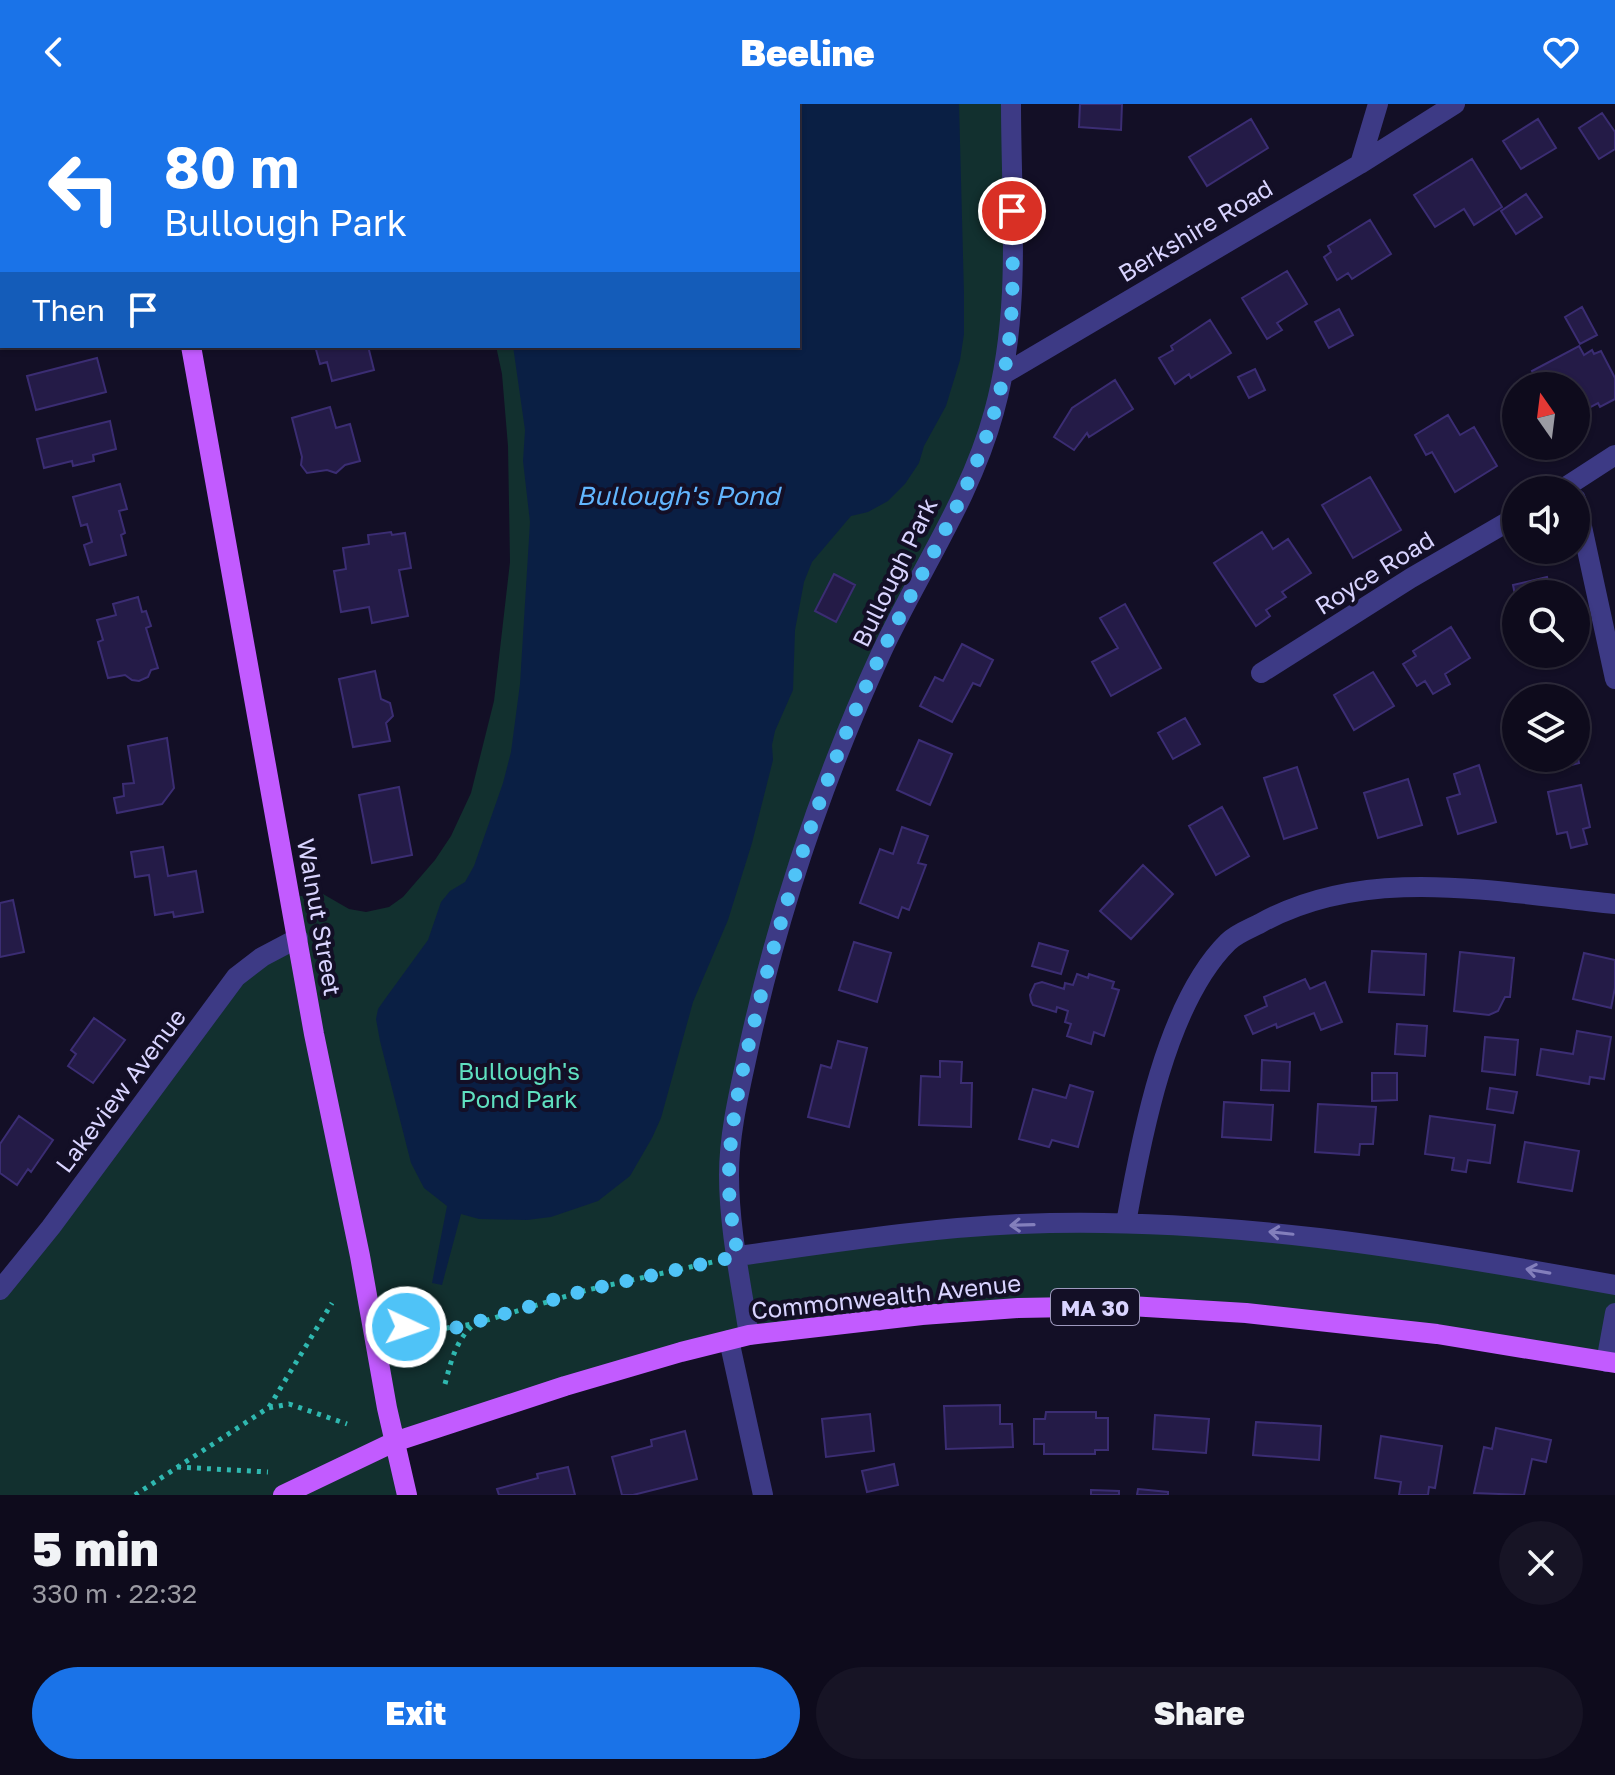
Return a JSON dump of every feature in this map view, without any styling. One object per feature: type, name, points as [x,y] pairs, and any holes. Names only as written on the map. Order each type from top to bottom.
[{"type":"main road","name":"Walnut Street","points":[[191,348],[298,938],[394,1442],[407,1495]]},
{"type":"main road","name":"Commonwealth Avenue","points":[[283,1495],[394,1442],[565,1386],[739,1338],[922,1315],[1018,1308],[1130,1306],[1341,1322],[1610,1362]]},
{"type":"street","name":"Bullough Park","points":[[763,1495],[739,1338],[738,1256],[729,1189],[733,1129],[755,1018],[796,868],[819,801],[883,651],[979,458],[1004,374],[1014,290],[1011,104]]},
{"type":"street","points":[[1360,164],[1378,104]]},
{"type":"street","name":"Berkshire Road","points":[[1004,374],[1360,164],[1455,104]]},
{"type":"street","points":[[1589,476],[1615,455]]},
{"type":"street","name":"Royce Road","points":[[1261,673],[1411,578],[1502,525]]},
{"type":"street","points":[[1588,564],[1615,679]]},
{"type":"street","points":[[1126,1223],[1142,1144],[1176,1027],[1198,978],[1229,940],[1300,904],[1370,889],[1427,885],[1615,904]]},
{"type":"street","name":"Lakeview Avenue","points":[[0,1290],[51,1227],[236,977],[262,957],[298,938]]},
{"type":"street","points":[[738,1256],[910,1232],[1020,1224],[1126,1223],[1262,1231],[1346,1240],[1615,1285]]},
{"type":"street","points":[[1610,1362],[1615,1313]]},
{"type":"path","points":[[406,1327],[434,1330],[474,1324],[587,1290],[738,1256]]},
{"type":"path","points":[[268,1408],[332,1303]]},
{"type":"path","points":[[445,1384],[456,1347],[474,1324]]},
{"type":"path","points":[[135,1495],[268,1408],[289,1404],[347,1424]]},
{"type":"path","points":[[176,1467],[268,1472]]},
{"type":"green space","name":"Bullough's Pond Park","points":[[800,104],[1011,104],[1000,391],[819,801],[735,1116],[738,1256],[1126,1223],[1615,1285],[1615,1363],[1130,1306],[749,1335],[395,1442],[407,1495],[0,1495],[0,1290],[236,977],[297,938],[290,897],[323,894],[349,909],[366,912],[389,907],[403,897],[435,860],[451,836],[471,793],[494,701],[510,562],[508,446],[502,374],[496,348],[800,348]]},
{"type":"water","name":"Bullough's Pond","points":[[800,104],[959,104],[964,294],[964,334],[960,360],[946,406],[924,446],[919,463],[905,484],[888,501],[868,512],[851,516],[812,562],[804,582],[795,630],[793,690],[775,731],[773,760],[752,843],[728,920],[693,1002],[661,1118],[630,1176],[598,1201],[551,1217],[527,1220],[479,1219],[461,1214],[442,1285],[432,1283],[447,1206],[424,1188],[411,1163],[376,1019],[378,1009],[428,940],[441,902],[450,891],[465,882],[474,866],[511,752],[520,684],[530,522],[523,461],[525,430],[513,348],[800,348]]},
{"type":"building","points":[[1080,104],[1122,104],[1121,130],[1079,127]]},
{"type":"building","points":[[1602,113],[1615,132],[1615,149],[1599,159],[1579,128]]},
{"type":"building","points":[[1251,119],[1268,148],[1207,186],[1189,157]]},
{"type":"building","points":[[1538,119],[1556,148],[1521,169],[1503,141]]},
{"type":"building","points":[[1472,159],[1502,207],[1474,225],[1464,209],[1435,227],[1414,195]]},
{"type":"building","points":[[1526,194],[1542,217],[1516,234],[1501,211]]},
{"type":"building","points":[[1370,220],[1391,254],[1352,279],[1348,273],[1337,280],[1324,257],[1331,252],[1328,246]]},
{"type":"building","points":[[1287,271],[1307,304],[1277,323],[1282,330],[1267,339],[1242,298]]},
{"type":"building","points":[[1582,307],[1597,335],[1580,344],[1565,317]]},
{"type":"building","points":[[1339,309],[1353,335],[1329,348],[1315,322]]},
{"type":"building","points":[[1210,320],[1231,353],[1191,378],[1189,374],[1175,384],[1159,358],[1173,350],[1171,346]]},
{"type":"building","points":[[1579,346],[1584,355],[1592,350],[1594,354],[1601,351],[1615,378],[1615,399],[1600,407],[1598,403],[1590,407],[1590,372],[1532,371]]},
{"type":"building","points":[[316,348],[368,348],[374,370],[332,381],[327,362],[320,364]]},
{"type":"building","points":[[97,358],[106,392],[36,410],[27,376]]},
{"type":"building","points":[[1255,369],[1265,390],[1249,398],[1238,377]]},
{"type":"building","points":[[1115,380],[1133,409],[1089,437],[1087,433],[1074,450],[1054,437],[1072,408]]},
{"type":"building","points":[[330,407],[336,428],[350,424],[360,461],[345,465],[336,473],[327,470],[307,473],[301,465],[302,457],[292,418]]},
{"type":"building","points":[[1448,415],[1460,435],[1474,427],[1497,466],[1455,492],[1432,452],[1426,455],[1415,435]]},
{"type":"building","points":[[110,421],[116,449],[93,455],[94,461],[73,466],[72,461],[44,468],[37,439]]},
{"type":"building","points":[[1370,477],[1401,530],[1353,558],[1322,505]]},
{"type":"building","points":[[120,484],[127,509],[119,511],[125,533],[121,535],[126,555],[90,565],[84,545],[92,542],[87,524],[81,526],[73,497]]},
{"type":"building","points":[[391,532],[392,535],[405,533],[411,568],[399,570],[408,616],[372,623],[369,607],[341,612],[334,571],[346,569],[343,548],[369,544],[368,535]]},
{"type":"building","points":[[1262,532],[1273,549],[1288,539],[1311,573],[1282,592],[1286,597],[1266,610],[1270,616],[1256,626],[1214,563]]},
{"type":"building","points":[[834,574],[855,585],[836,622],[815,611]]},
{"type":"building","points":[[138,597],[142,612],[146,611],[151,626],[146,628],[158,668],[139,681],[125,675],[108,678],[98,642],[103,640],[97,620],[116,615],[113,604]]},
{"type":"building","points":[[1125,604],[1161,668],[1111,696],[1092,662],[1118,648],[1100,618]]},
{"type":"building","points":[[1451,627],[1470,658],[1445,674],[1450,684],[1433,694],[1425,681],[1417,686],[1403,664],[1416,656],[1413,651]]},
{"type":"building","points":[[962,644],[993,660],[980,686],[973,683],[952,722],[920,706],[935,677],[943,681]]},
{"type":"building","points":[[375,671],[381,699],[390,703],[393,716],[386,723],[390,741],[353,747],[339,679]]},
{"type":"building","points":[[1373,672],[1394,706],[1354,730],[1334,695]]},
{"type":"building","points":[[1185,718],[1200,744],[1173,759],[1158,733]]},
{"type":"building","points":[[167,738],[174,788],[162,804],[117,813],[114,798],[124,796],[123,784],[134,783],[128,746]]},
{"type":"building","points":[[919,740],[952,754],[930,805],[897,790]]},
{"type":"building","points":[[1479,765],[1496,822],[1458,834],[1447,798],[1460,794],[1454,774]]},
{"type":"building","points":[[1297,767],[1317,828],[1284,839],[1264,778]]},
{"type":"building","points":[[1408,779],[1422,825],[1378,838],[1364,793]]},
{"type":"building","points":[[1581,785],[1590,827],[1583,829],[1587,844],[1571,848],[1567,832],[1557,834],[1548,792]]},
{"type":"building","points":[[399,787],[412,855],[372,863],[359,795]]},
{"type":"building","points":[[1222,807],[1249,856],[1216,875],[1189,826]]},
{"type":"building","points":[[902,827],[928,836],[918,863],[926,865],[909,910],[902,907],[898,918],[860,903],[880,849],[893,854]]},
{"type":"building","points":[[163,847],[168,876],[196,871],[203,912],[174,917],[173,912],[155,915],[149,875],[135,877],[131,852]]},
{"type":"building","points":[[1143,865],[1173,894],[1131,939],[1100,911]]},
{"type":"building","points":[[13,900],[24,952],[0,957],[0,903]]},
{"type":"building","points":[[854,942],[891,953],[877,1002],[839,990]]},
{"type":"building","points":[[1039,943],[1068,951],[1061,974],[1032,966]]},
{"type":"building","points":[[1372,951],[1426,954],[1424,995],[1369,992]]},
{"type":"building","points":[[1460,952],[1514,958],[1510,997],[1505,997],[1498,1011],[1489,1015],[1454,1011]]},
{"type":"building","points":[[1584,953],[1615,960],[1611,1008],[1573,999]]},
{"type":"building","points":[[1077,974],[1088,978],[1089,974],[1114,982],[1112,988],[1119,990],[1104,1036],[1094,1032],[1091,1044],[1067,1036],[1071,1024],[1065,1022],[1068,1011],[1057,1007],[1056,1012],[1033,1005],[1031,1001],[1035,984],[1042,982],[1064,989],[1065,983],[1073,985]]},
{"type":"building","points":[[1305,979],[1310,989],[1325,982],[1342,1022],[1321,1030],[1314,1013],[1253,1034],[1245,1016],[1267,1006],[1264,997]]},
{"type":"building","points":[[94,1018],[125,1040],[93,1083],[68,1066],[76,1054],[71,1050]]},
{"type":"building","points":[[1397,1024],[1427,1026],[1425,1056],[1395,1054]]},
{"type":"building","points":[[1577,1031],[1611,1037],[1604,1079],[1590,1077],[1589,1084],[1537,1075],[1541,1049],[1573,1054]]},
{"type":"building","points":[[1485,1037],[1518,1040],[1515,1075],[1482,1071]]},
{"type":"building","points":[[838,1041],[867,1048],[849,1127],[808,1117],[821,1065],[831,1068]]},
{"type":"building","points":[[1262,1060],[1290,1062],[1289,1091],[1261,1090]]},
{"type":"building","points":[[940,1061],[962,1062],[961,1083],[972,1083],[971,1127],[919,1125],[921,1076],[940,1077]]},
{"type":"building","points":[[1372,1073],[1397,1073],[1397,1100],[1372,1101]]},
{"type":"building","points":[[1070,1085],[1093,1092],[1078,1147],[1052,1140],[1049,1147],[1019,1139],[1033,1089],[1066,1098]]},
{"type":"building","points":[[1490,1088],[1517,1092],[1513,1113],[1487,1109]]},
{"type":"building","points":[[1224,1102],[1273,1105],[1271,1140],[1222,1137]]},
{"type":"building","points":[[1318,1104],[1376,1107],[1373,1144],[1360,1144],[1359,1155],[1315,1152]]},
{"type":"building","points":[[19,1116],[53,1140],[31,1172],[28,1169],[17,1185],[0,1173],[0,1144]]},
{"type":"building","points":[[1430,1116],[1495,1125],[1490,1163],[1468,1160],[1466,1172],[1452,1170],[1454,1158],[1425,1154]]},
{"type":"building","points":[[1525,1142],[1579,1151],[1572,1191],[1518,1182]]},
{"type":"building","points":[[1000,1405],[1000,1424],[1012,1424],[1013,1447],[946,1449],[944,1406]]},
{"type":"building","points":[[1046,1412],[1096,1412],[1096,1418],[1108,1418],[1108,1450],[1095,1450],[1095,1454],[1044,1454],[1044,1444],[1034,1444],[1034,1419],[1045,1419]]},
{"type":"building","points":[[870,1414],[874,1451],[826,1457],[822,1419]]},
{"type":"building","points":[[1155,1415],[1209,1419],[1206,1453],[1153,1449]]},
{"type":"building","points":[[1256,1422],[1321,1426],[1319,1460],[1253,1455]]},
{"type":"building","points":[[1496,1428],[1551,1440],[1546,1462],[1532,1459],[1524,1495],[1474,1493],[1484,1447],[1492,1449]]},
{"type":"building","points":[[685,1431],[697,1479],[622,1495],[612,1457],[652,1446],[651,1440]]},
{"type":"building","points":[[1381,1436],[1442,1446],[1435,1488],[1429,1487],[1428,1495],[1399,1495],[1401,1482],[1375,1478]]},
{"type":"building","points":[[894,1464],[898,1485],[867,1492],[862,1471]]},
{"type":"building","points":[[568,1467],[575,1495],[499,1495],[497,1489],[538,1478],[537,1474]]},
{"type":"building","points":[[1138,1489],[1168,1492],[1168,1495],[1137,1495]]},
{"type":"building","points":[[1091,1490],[1119,1491],[1119,1495],[1091,1495]]},
{"type":"route","points":[[406,1327],[434,1330],[474,1324],[587,1290],[738,1256],[729,1203],[731,1142],[755,1018],[796,868],[819,801],[883,651],[972,473],[991,424],[1004,374],[1012,322],[1012,211]]}]
